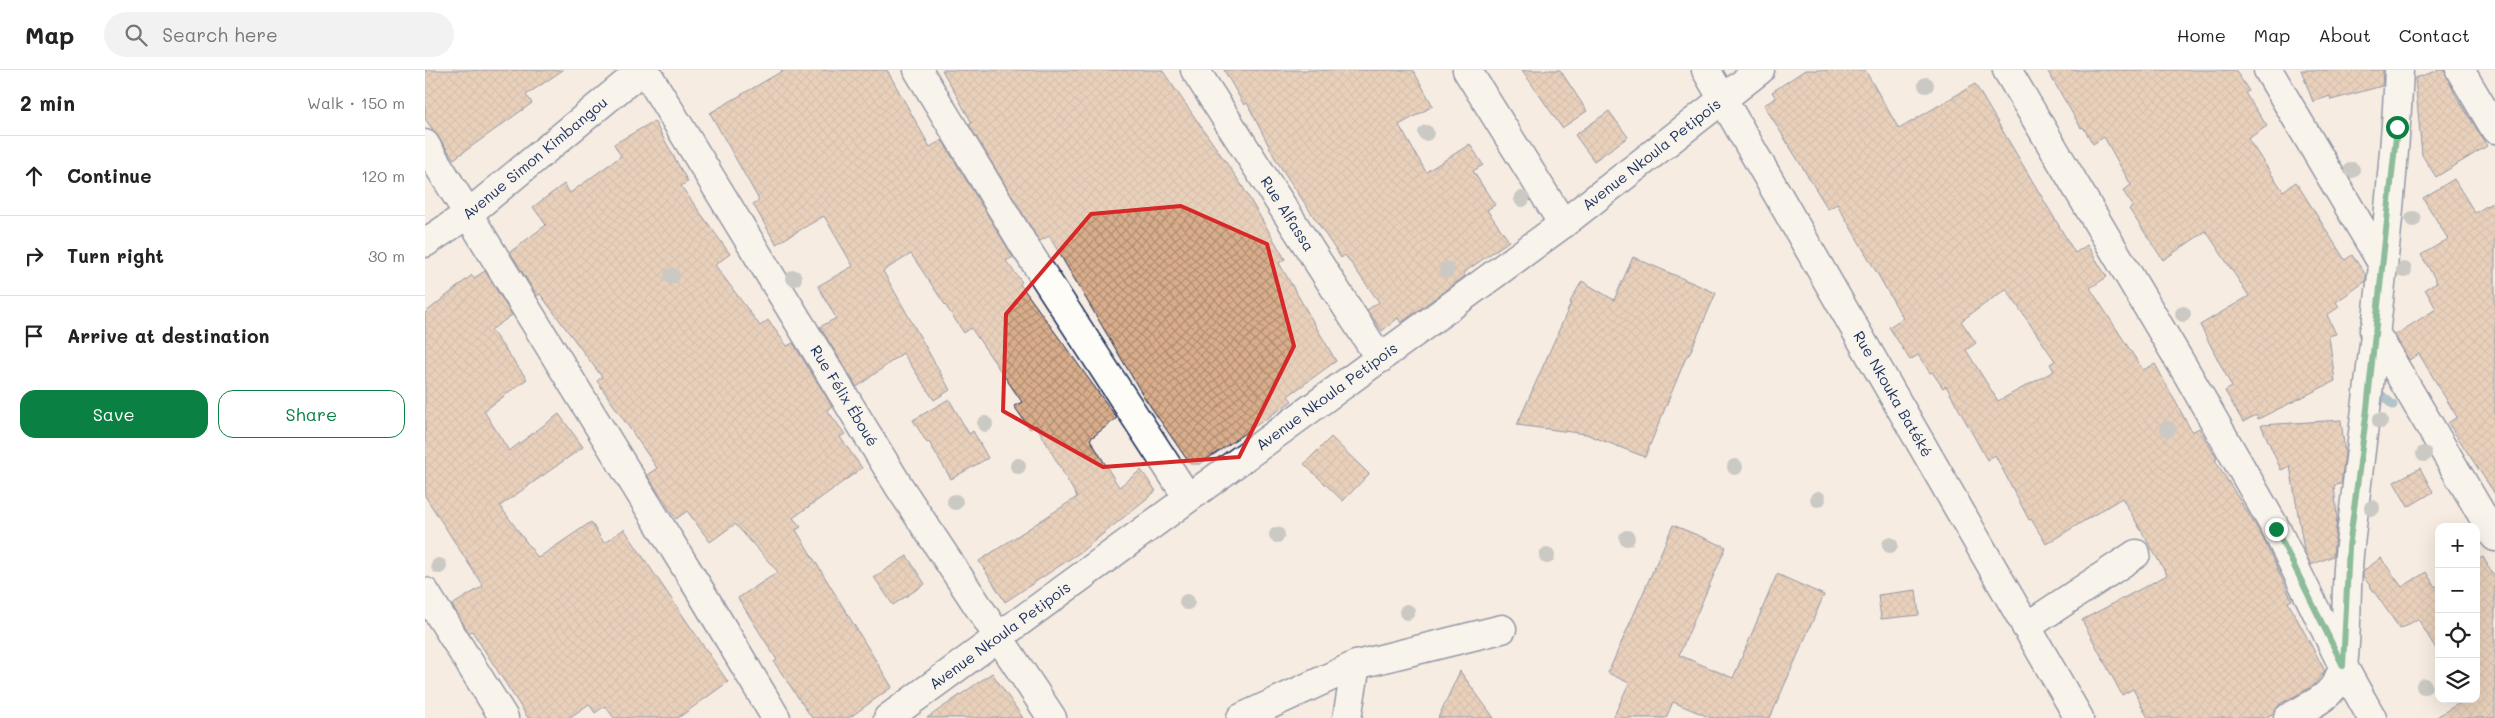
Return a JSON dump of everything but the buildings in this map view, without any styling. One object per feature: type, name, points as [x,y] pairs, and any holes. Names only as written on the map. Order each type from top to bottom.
[{"type":"street","name":"Avenue Simon Kimbangou","points":[[425,242],[468,214],[643,70]]},
{"type":"street","name":"Rue Félix Éboué","points":[[643,70],[900,488],[1052,718]]},
{"type":"street","points":[[918,70],[1025,247],[1188,498]]},
{"type":"street","name":"Rue Alfassa","points":[[1195,70],[1379,359]]},
{"type":"street","points":[[1467,70],[1563,224]]},
{"type":"street","name":"Rue Nkouka Batéké","points":[[1706,70],[2079,718]]},
{"type":"street","name":"Avenue Nkoula Petipois","points":[[889,718],[1563,224],[1760,70]]},
{"type":"street","points":[[2007,70],[2188,375],[2276,529],[2343,666],[2372,718]]},
{"type":"street","points":[[2268,70],[2382,263]]},
{"type":"street","points":[[2288,718],[2328,694],[2339,682],[2343,666],[2349,547],[2367,409],[2397,127],[2399,70]]},
{"type":"street","points":[[2460,70],[2495,129]]},
{"type":"street","points":[[425,144],[699,588],[776,718]]},
{"type":"street","points":[[2374,331],[2495,537]]},
{"type":"street","points":[[2026,627],[2136,554]]},
{"type":"street","points":[[425,592],[504,718]]},
{"type":"street","points":[[1241,718],[1356,665],[1502,629]]},
{"type":"street","points":[[1347,718],[1356,665]]},
{"type":"highlighted area","points":[[1181,206],[1267,244],[1294,346],[1239,457],[1103,467],[1003,411],[1006,314],[1091,214]]},
{"type":"waterway","points":[[2374,389],[2393,405]]},
{"type":"route","points":[[2276,529],[2343,666],[2349,547],[2367,409],[2397,127]]}]
